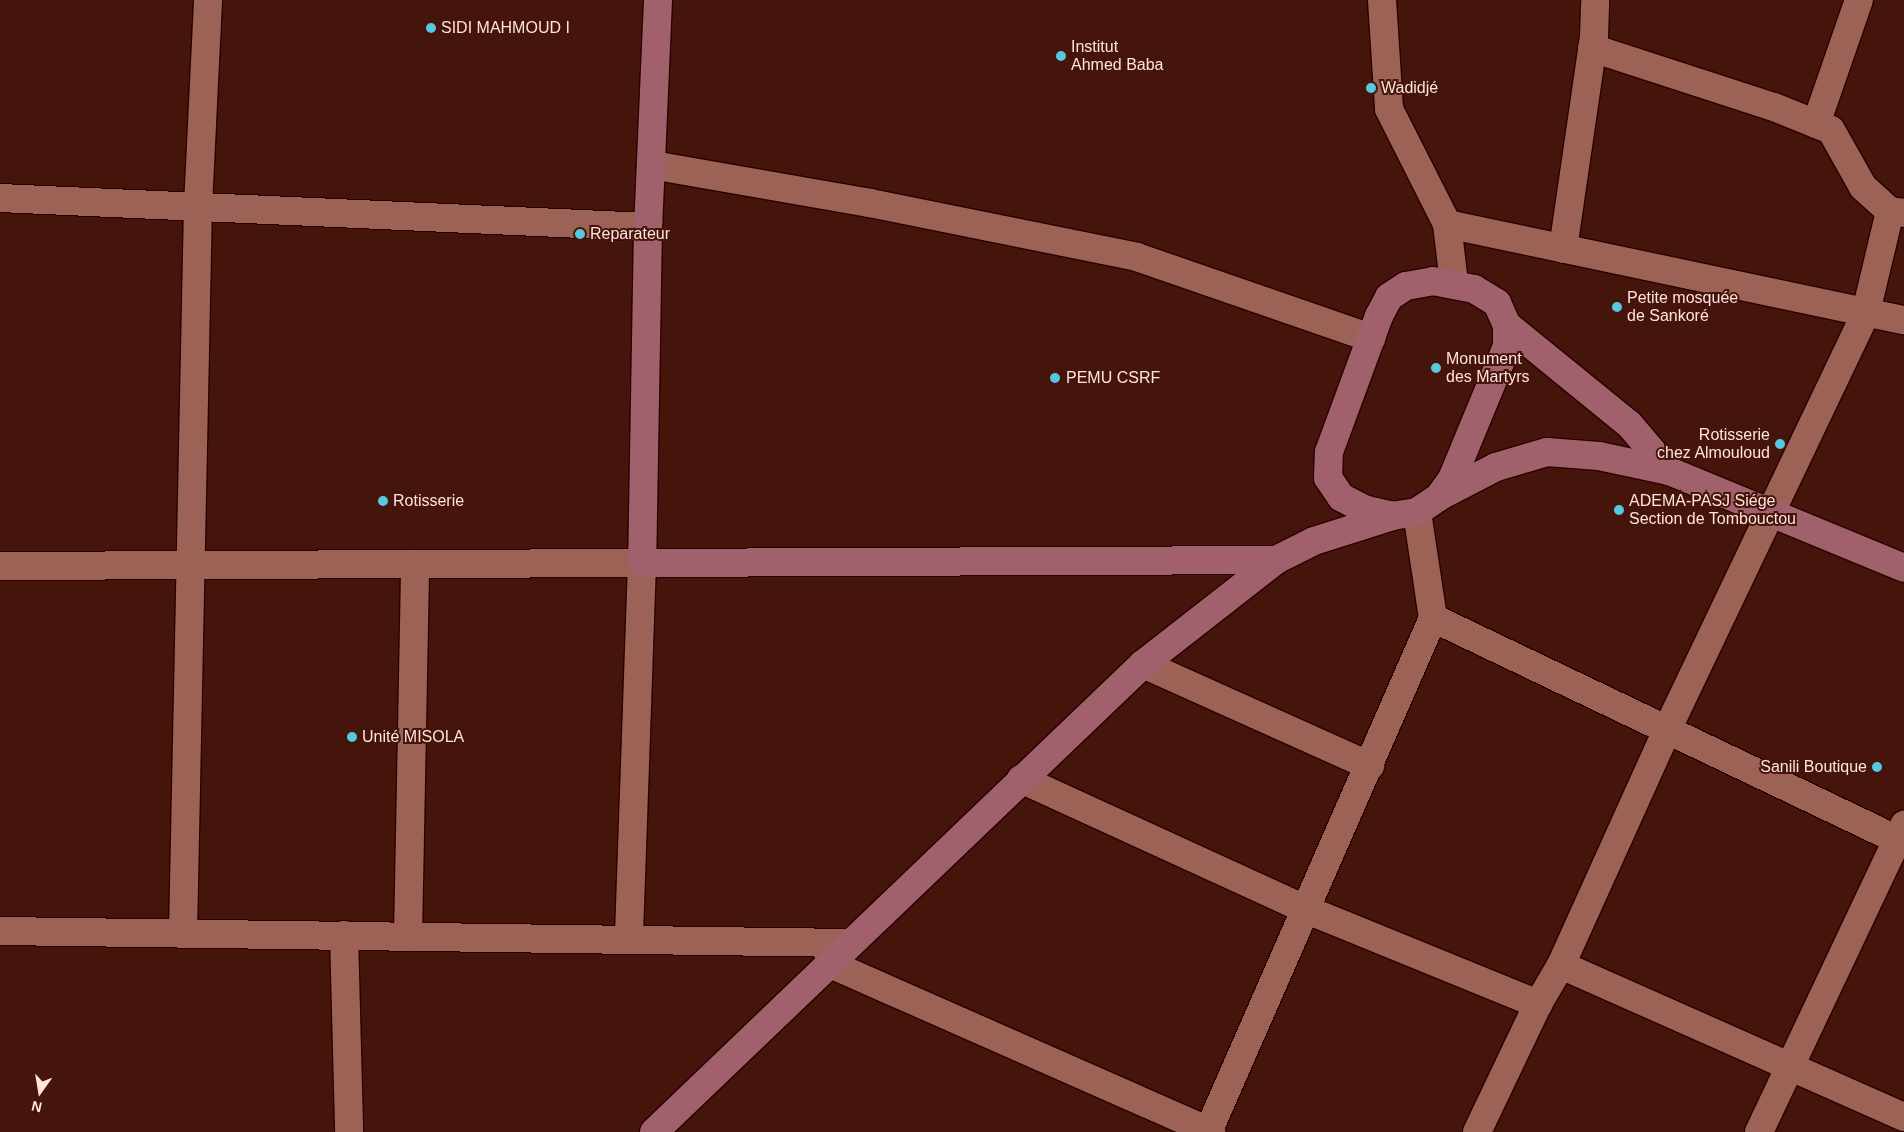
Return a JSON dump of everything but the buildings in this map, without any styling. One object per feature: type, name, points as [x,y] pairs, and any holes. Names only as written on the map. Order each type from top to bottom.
[{"type":"street","points":[[183,933],[198,206],[208,0]]},
{"type":"street","points":[[629,940],[642,563],[648,227],[658,0]]},
{"type":"street","points":[[1382,0],[1389,108],[1447,224],[1443,282]]},
{"type":"street","points":[[1563,248],[1592,48],[1595,0]]},
{"type":"street","points":[[1816,124],[1859,0]]},
{"type":"street","points":[[1477,1132],[1538,1004],[1561,965],[1667,730],[1772,515],[1866,312],[1897,212],[1863,187],[1830,130],[1774,107],[1592,48]]},
{"type":"street","points":[[652,165],[870,203],[1137,257],[1370,338]]},
{"type":"street","points":[[0,198],[648,227]]},
{"type":"street","points":[[1447,224],[1904,320]]},
{"type":"street","points":[[1405,514],[1366,510],[1341,497],[1328,478],[1329,452],[1370,338],[1389,297],[1406,286],[1443,282],[1474,289],[1497,304],[1507,324],[1629,424],[1669,472]]},
{"type":"street","points":[[1439,497],[1452,479],[1507,346],[1507,324]]},
{"type":"street","points":[[654,1132],[828,963],[1143,664],[1276,560],[1314,541],[1405,514],[1496,467],[1548,452],[1599,456],[1669,472],[1904,568]]},
{"type":"street","points":[[828,963],[1209,1132],[1433,618],[1405,514]]},
{"type":"street","points":[[0,566],[1276,560]]},
{"type":"street","points":[[408,936],[415,564]]},
{"type":"street","points":[[1433,618],[1667,730],[1902,836],[1759,1132]]},
{"type":"street","points":[[1143,664],[1370,766]]},
{"type":"street","points":[[1021,779],[1305,908],[1538,1004]]},
{"type":"street","points":[[0,931],[849,943]]},
{"type":"street","points":[[344,935],[349,1132]]},
{"type":"street","points":[[1561,965],[1904,1117]]},
{"type":"place","name":"SIDI MAHMOUD I","points":[[431,28]]},
{"type":"place","name":"Institut Ahmed Baba","points":[[1061,56]]},
{"type":"place","name":"Wadidjé","points":[[1371,88]]},
{"type":"place","name":"Reparateur","points":[[580,234]]},
{"type":"place","name":"Petite mosquée de Sankoré","points":[[1617,307]]},
{"type":"place","name":"Monument des Martyrs","points":[[1436,368]]},
{"type":"place","name":"PEMU CSRF","points":[[1055,378]]},
{"type":"place","name":"Rotisserie chez Almouloud","points":[[1780,444]]},
{"type":"place","name":"Rotisserie","points":[[383,501]]},
{"type":"place","name":"ADEMA-PASJ Siége Section de Tombouctou","points":[[1619,510]]},
{"type":"place","name":"Unité MISOLA","points":[[352,737]]},
{"type":"place","name":"Sanili Boutique","points":[[1877,767]]}]
